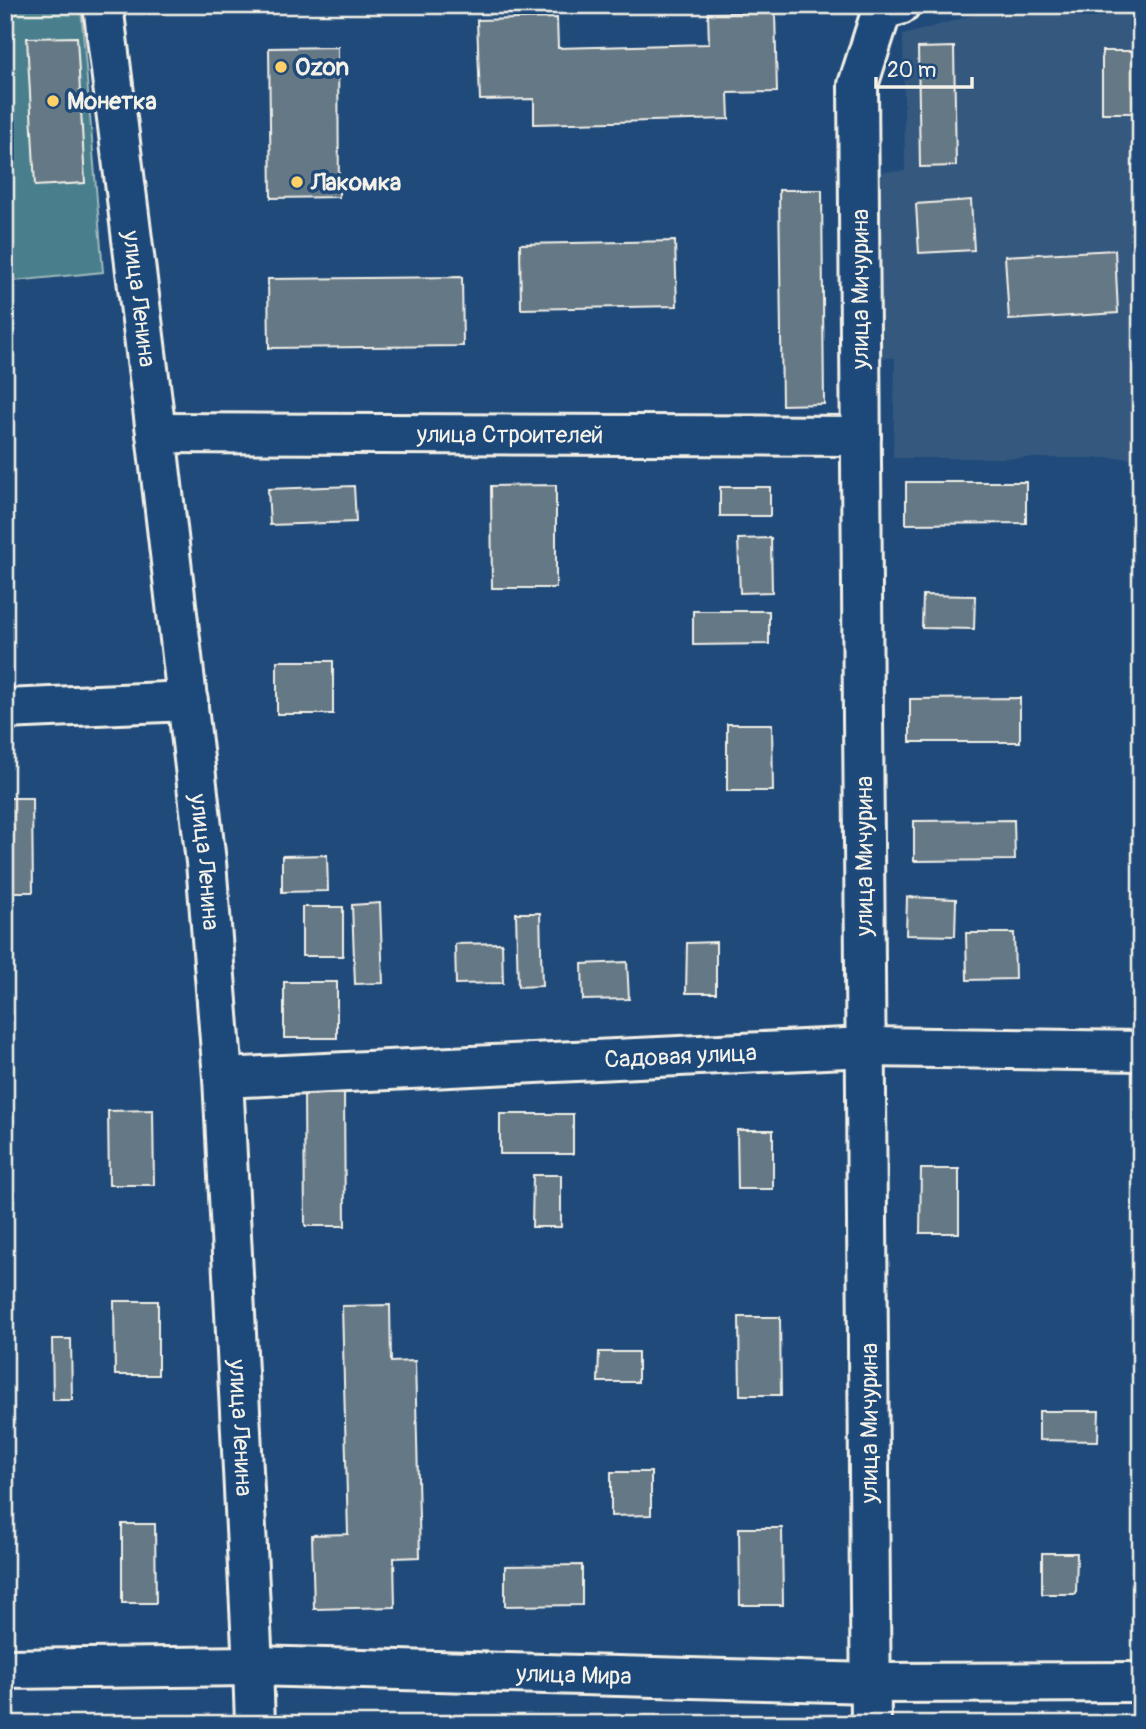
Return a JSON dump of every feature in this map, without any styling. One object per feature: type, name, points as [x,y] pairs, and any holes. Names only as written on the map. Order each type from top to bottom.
[{"type":"street","name":"улица Ленина","points":[[103,5],[206,862],[223,1078],[255,1724]]},
{"type":"street","name":"улица Мичурина","points":[[871,1724],[858,85],[882,10],[900,5]]},
{"type":"street","name":"улица Строителей","points":[[156,433],[861,436]]},
{"type":"street","points":[[5,709],[188,701]]},
{"type":"street","name":"Садовая улица","points":[[223,1078],[866,1047],[1141,1051]]},
{"type":"street","name":"улица Мира","points":[[5,1669],[253,1666],[871,1683],[1141,1682]]},
{"type":"shaded area","points":[[1009,5],[1141,5],[1141,596],[1137,596],[1135,458],[893,458],[895,358],[867,358],[866,172],[905,171],[903,35]]},
{"type":"green space","points":[[5,5],[76,5],[81,8],[103,272],[5,282]]},
{"type":"building","points":[[775,12],[777,92],[728,93],[729,119],[534,124],[534,99],[480,100],[477,20],[557,18],[558,48],[709,44],[708,13]]},
{"type":"building","points":[[77,37],[85,183],[35,186],[27,38]]},
{"type":"building","points":[[338,47],[339,197],[271,198],[269,48]]},
{"type":"building","points":[[954,47],[956,166],[920,167],[918,48]]},
{"type":"building","points":[[1102,51],[1141,51],[1141,113],[1102,113]]},
{"type":"building","points":[[779,190],[822,190],[824,404],[782,405]]},
{"type":"building","points":[[971,200],[974,250],[919,253],[916,204]]},
{"type":"building","points":[[675,241],[677,306],[521,309],[520,244]]},
{"type":"building","points":[[1115,250],[1118,313],[1009,320],[1005,256]]},
{"type":"building","points":[[462,277],[463,346],[269,348],[268,279]]},
{"type":"building","points":[[906,482],[1026,482],[1026,523],[906,524]]},
{"type":"building","points":[[556,485],[556,588],[492,588],[491,486]]},
{"type":"building","points":[[354,486],[356,522],[270,525],[268,489]]},
{"type":"building","points":[[720,487],[770,487],[770,516],[720,516]]},
{"type":"building","points":[[771,538],[772,592],[740,593],[738,539]]},
{"type":"building","points":[[923,595],[975,596],[974,629],[922,628]]},
{"type":"building","points":[[693,611],[769,611],[769,644],[693,645]]},
{"type":"building","points":[[277,661],[333,661],[333,714],[277,714]]},
{"type":"building","points":[[1020,698],[1020,742],[910,742],[910,699]]},
{"type":"building","points":[[727,724],[772,724],[773,791],[727,791]]},
{"type":"building","points":[[5,798],[32,798],[33,892],[5,892]]},
{"type":"building","points":[[1014,820],[1015,860],[914,861],[914,821]]},
{"type":"building","points":[[327,855],[328,891],[282,892],[282,856]]},
{"type":"building","points":[[907,897],[956,899],[955,936],[906,935]]},
{"type":"building","points":[[380,903],[383,983],[355,984],[352,905]]},
{"type":"building","points":[[302,907],[343,907],[343,956],[302,956]]},
{"type":"building","points":[[516,913],[540,913],[542,986],[518,987]]},
{"type":"building","points":[[966,933],[1014,933],[1015,979],[967,980]]},
{"type":"building","points":[[716,942],[716,993],[686,993],[687,943]]},
{"type":"building","points":[[502,943],[503,983],[456,984],[455,944]]},
{"type":"building","points":[[627,962],[629,999],[583,1000],[582,964]]},
{"type":"building","points":[[284,982],[337,982],[337,1038],[284,1038]]},
{"type":"building","points":[[304,1094],[344,1094],[345,1226],[305,1226]]},
{"type":"building","points":[[153,1110],[154,1185],[109,1185],[108,1111]]},
{"type":"building","points":[[500,1114],[573,1114],[573,1154],[500,1154]]},
{"type":"building","points":[[737,1130],[773,1130],[773,1189],[738,1189]]},
{"type":"building","points":[[921,1169],[959,1169],[959,1233],[920,1233]]},
{"type":"building","points":[[533,1175],[561,1175],[561,1227],[532,1227]]},
{"type":"building","points":[[114,1301],[158,1301],[158,1375],[115,1375]]},
{"type":"building","points":[[390,1305],[391,1362],[415,1361],[420,1557],[394,1558],[395,1607],[314,1609],[312,1535],[348,1534],[342,1306]]},
{"type":"building","points":[[739,1317],[780,1317],[781,1395],[740,1395]]},
{"type":"building","points":[[52,1339],[71,1339],[72,1400],[53,1400]]},
{"type":"building","points":[[599,1352],[638,1352],[638,1382],[598,1382]]},
{"type":"building","points":[[1039,1411],[1099,1411],[1098,1441],[1039,1440]]},
{"type":"building","points":[[611,1472],[651,1472],[651,1515],[611,1516]]},
{"type":"building","points":[[122,1524],[155,1524],[156,1603],[122,1603]]},
{"type":"building","points":[[739,1528],[782,1528],[783,1605],[740,1605]]},
{"type":"building","points":[[1042,1553],[1077,1553],[1076,1594],[1042,1594]]},
{"type":"building","points":[[582,1565],[582,1605],[505,1606],[505,1566]]},
{"type":"place","name":"Ozon","points":[[281,67]]},
{"type":"place","name":"Монетка","points":[[53,101]]},
{"type":"place","name":"Лакомка","points":[[297,182]]}]
